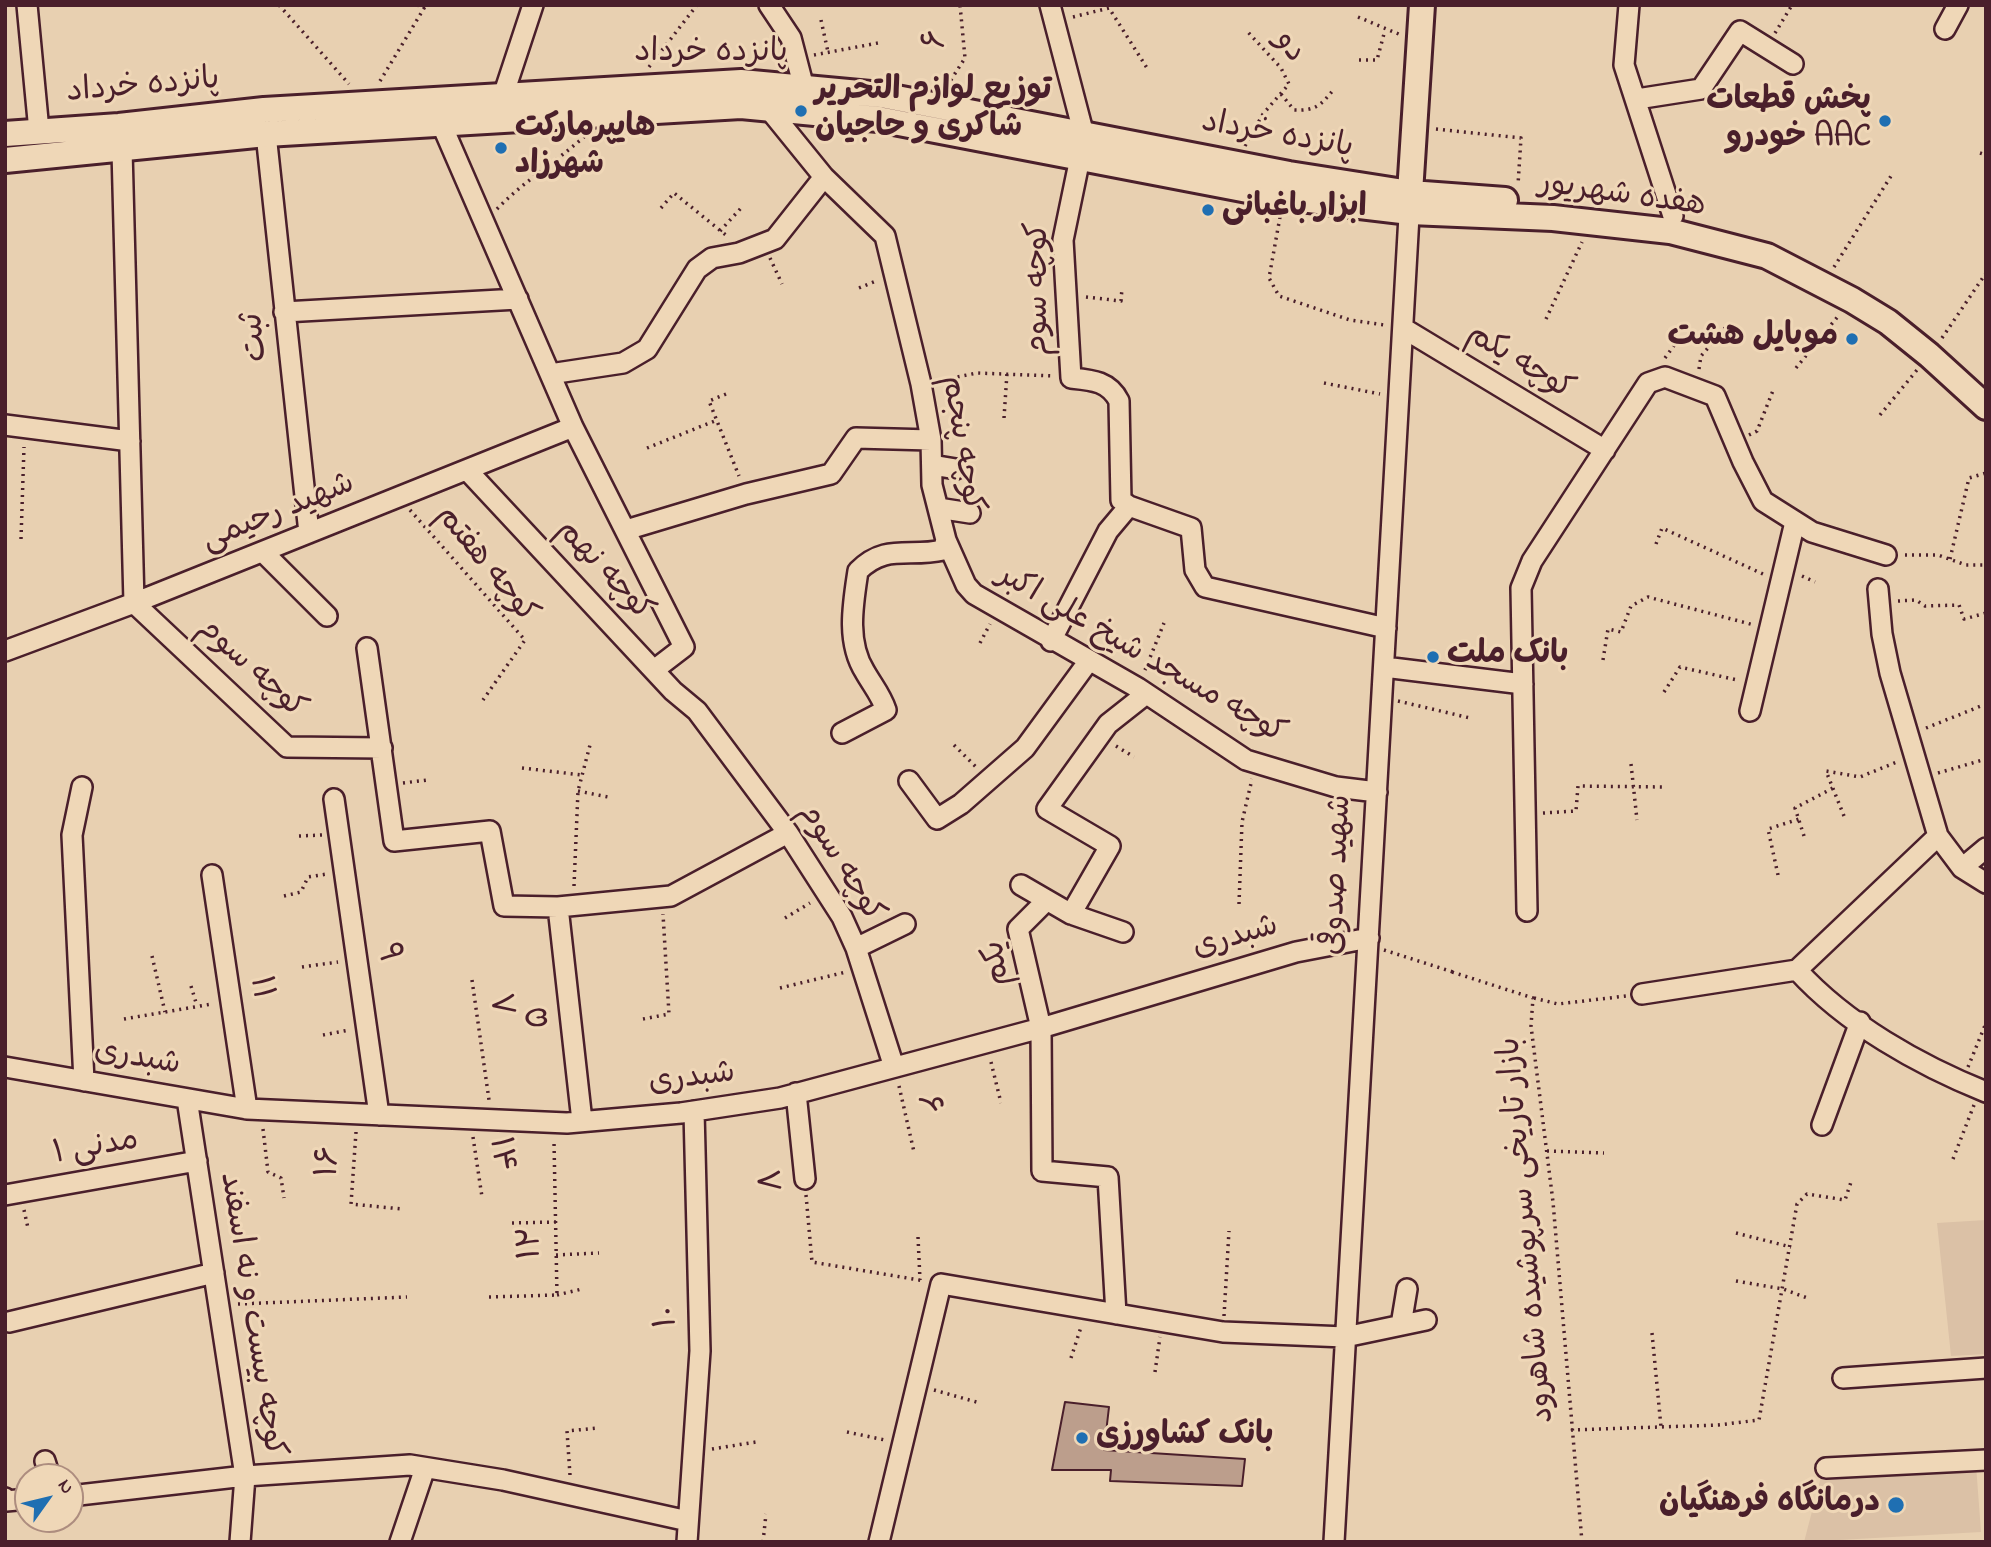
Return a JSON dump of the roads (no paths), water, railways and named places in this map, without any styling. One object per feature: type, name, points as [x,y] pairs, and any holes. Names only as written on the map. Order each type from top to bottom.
[{"type":"main road","name":"شهید صدوقی","points":[[1410,203],[1422,5]]},
{"type":"main road","name":"پانزده خرداد","points":[[5,134],[264,110],[741,82],[881,95],[935,106],[1284,197],[1410,203]]},
{"type":"main road","name":"پانزده خرداد","points":[[5,160],[266,134],[741,106],[878,119],[1239,164],[1410,203]]},
{"type":"main road","name":"هفده شهریور","points":[[1410,203],[1517,201],[1673,216],[1772,242],[1896,309],[1986,407]]},
{"type":"main road","name":"هفده شهریور","points":[[1410,203],[1670,231],[1767,257],[1852,300],[1934,349],[1986,385]]},
{"type":"street","points":[[27,5],[39,131]]},
{"type":"street","points":[[503,96],[533,5]]},
{"type":"street","points":[[769,5],[791,38],[804,88]]},
{"type":"street","points":[[1629,5],[1624,65],[1673,216]]},
{"type":"street","points":[[1945,29],[1958,5]]},
{"type":"street","points":[[1052,13],[1082,146]]},
{"type":"street","points":[[1637,99],[1701,89],[1740,31],[1793,64]]},
{"type":"street","name":"کوچه پنجم","points":[[768,108],[824,177],[885,236],[921,384],[931,440],[932,485],[946,540],[943,550],[876,555],[858,571],[852,610],[855,651],[864,671],[880,694],[886,710],[842,733]]},
{"type":"street","points":[[441,123],[573,427],[684,647],[654,670]]},
{"type":"street","name":"ثبت","points":[[266,134],[309,533]]},
{"type":"street","name":"کوچه سوم","points":[[1082,146],[1063,240],[1072,378],[1096,380],[1113,389],[1119,401],[1121,500],[1129,506]]},
{"type":"street","points":[[122,150],[134,603]]},
{"type":"street","points":[[550,374],[623,363],[647,349],[697,269],[712,258],[775,239],[824,177]]},
{"type":"street","name":"شهید صدوقی","points":[[1334,1542],[1410,203]]},
{"type":"street","points":[[284,312],[518,299]]},
{"type":"street","name":"کوچه یکم","points":[[1403,328],[1605,450]]},
{"type":"street","points":[[1527,911],[1521,588],[1532,561],[1648,383],[1665,377],[1714,396],[1763,501],[1803,527],[1889,555]]},
{"type":"street","points":[[15,426],[130,441]]},
{"type":"street","name":"شهید رحیمی","points":[[5,651],[134,603],[573,427]]},
{"type":"street","points":[[626,530],[746,494],[831,474],[856,438],[931,440]]},
{"type":"street","points":[[932,465],[956,469]]},
{"type":"street","name":"کوچه نهم","points":[[467,470],[654,670],[697,711]]},
{"type":"street","points":[[1051,641],[1108,531],[1129,506],[1191,528],[1195,570],[1205,587],[1386,628]]},
{"type":"street","points":[[938,508],[970,513]]},
{"type":"street","points":[[1750,711],[1781,582],[1803,527]]},
{"type":"street","name":"کوچه مسجد شیخ علی اکبر","points":[[946,540],[965,585],[997,610],[1142,691],[1255,763],[1336,787],[1377,792]]},
{"type":"street","points":[[263,552],[327,616]]},
{"type":"street","points":[[1878,596],[1890,674],[1923,777],[1938,836],[1962,868],[1986,883]]},
{"type":"street","name":"کوچه سوم","points":[[134,603],[287,747],[382,748]]},
{"type":"street","points":[[367,648],[371,694],[382,748],[394,841],[490,831],[504,906],[566,906],[671,896],[788,833]]},
{"type":"street","points":[[909,781],[937,819],[961,804],[1025,748],[1088,662]]},
{"type":"street","points":[[1384,667],[1523,684]]},
{"type":"street","points":[[1071,914],[1110,846],[1047,809],[1108,724],[1142,691]]},
{"type":"street","name":"کوچه سوم","points":[[697,711],[788,833],[827,893],[856,948],[894,1067]]},
{"type":"street","points":[[82,787],[72,835],[84,1081]]},
{"type":"street","name":"۹","points":[[334,799],[379,1115]]},
{"type":"street","points":[[1642,994],[1797,970],[1938,836]]},
{"type":"street","points":[[1962,868],[1986,848]]},
{"type":"street","name":"۱۱","points":[[212,875],[231,1000],[254,1109]]},
{"type":"street","points":[[1021,885],[1071,914],[1123,932]]},
{"type":"street","name":"یکم","points":[[1041,1028],[1018,929],[1047,900]]},
{"type":"street","name":"۵","points":[[566,906],[582,1121]]},
{"type":"street","points":[[856,948],[905,924]]},
{"type":"street","name":"شبدری","points":[[5,1067],[254,1109],[554,1122],[694,1111],[796,1093],[1041,1028],[1296,952],[1368,942]]},
{"type":"street","points":[[1797,970],[1817,992],[1915,1058],[1983,1091]]},
{"type":"street","points":[[1822,1125],[1860,1022]]},
{"type":"street","points":[[1041,1028],[1042,1171],[1108,1177],[1116,1314]]},
{"type":"street","name":"۸","points":[[796,1093],[805,1179]]},
{"type":"street","name":"کوچه بیست و نه اسفند","points":[[187,1099],[245,1476],[240,1542]]},
{"type":"street","name":"۱۰","points":[[687,1542],[700,1351],[694,1111]]},
{"type":"street","name":"مدنی ۱","points":[[5,1195],[197,1161]]},
{"type":"street","points":[[9,1322],[214,1273]]},
{"type":"street","points":[[879,1542],[901,1443],[919,1386],[941,1284],[1223,1332],[1345,1337],[1426,1320]]},
{"type":"street","points":[[1401,1325],[1407,1289]]},
{"type":"street","points":[[1843,1377],[1986,1368]]},
{"type":"street","points":[[1826,1468],[1986,1460]]},
{"type":"street","points":[[84,1494],[245,1476],[410,1465],[572,1495],[688,1521]]},
{"type":"street","points":[[400,1542],[425,1468]]},
{"type":"place","name":"توزیع لوازم التحریر شاکری و حاجیان","points":[[801,111]]},
{"type":"place","name":"پخش قطعات خودرو AAC","points":[[1885,121]]},
{"type":"place","name":"هایپرمارکت شهرزاد","points":[[501,148]]},
{"type":"place","name":"ابزار باغبانی","points":[[1208,210]]},
{"type":"place","name":"موبایل هشت","points":[[1852,339]]},
{"type":"place","name":"بانک ملت","points":[[1433,657]]},
{"type":"place","name":"بانک کشاورزی","points":[[1082,1438]]},
{"type":"place","name":"درمانگاه فرهنگیان","points":[[1896,1505]]}]
